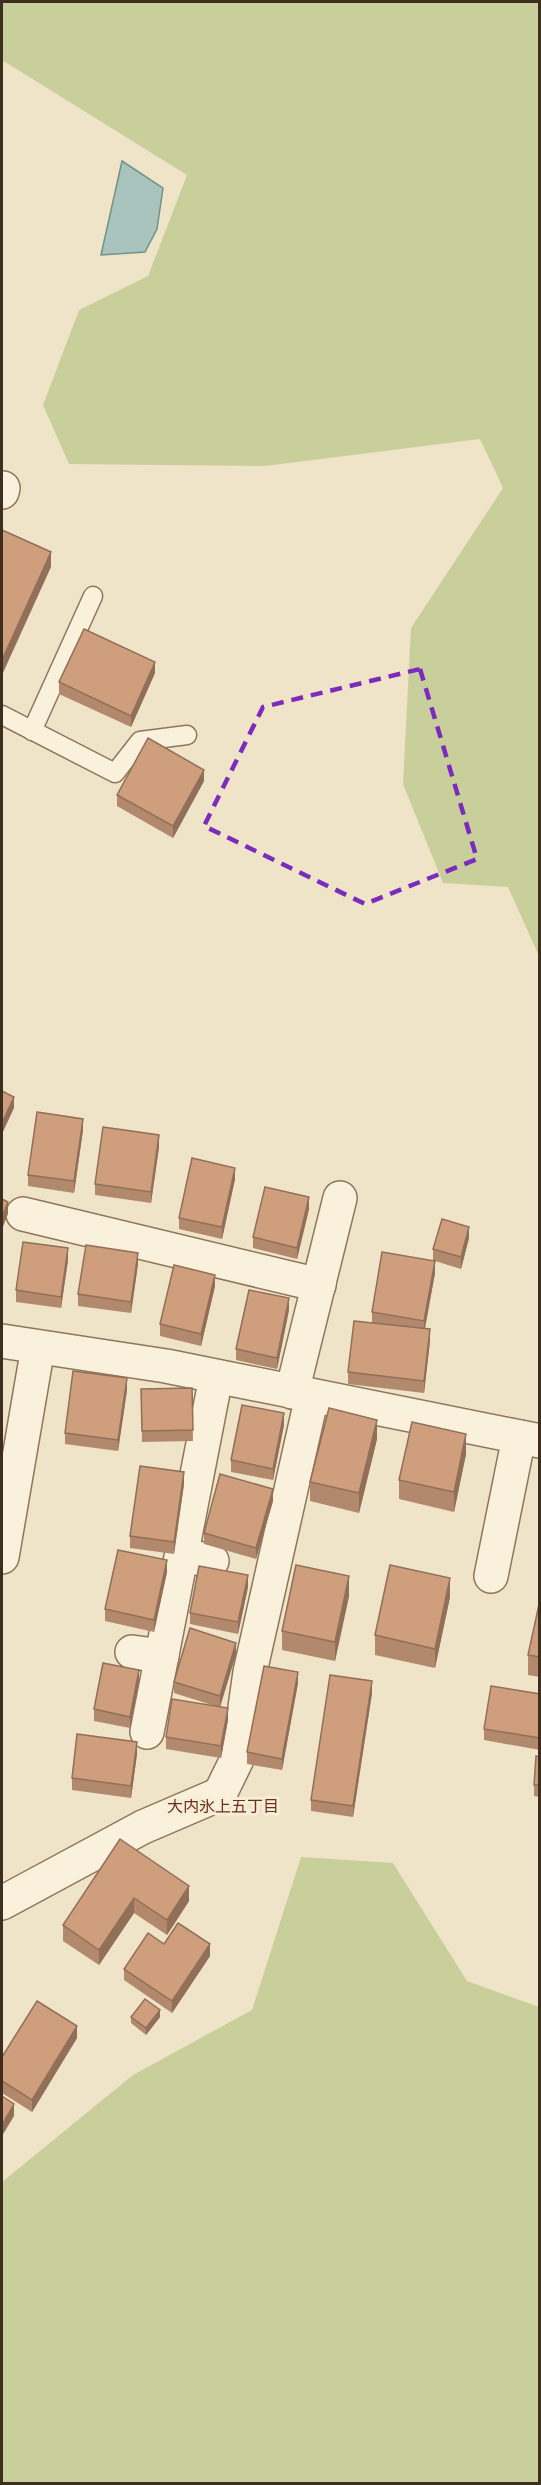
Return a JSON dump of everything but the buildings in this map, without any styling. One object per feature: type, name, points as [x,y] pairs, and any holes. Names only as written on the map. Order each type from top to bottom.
[{"type":"street","points":[[2,1903],[143,1827],[219,1794],[238,1757],[250,1672],[302,1394],[319,1285],[340,1198]]},
{"type":"street","points":[[23,1215],[319,1285]]},
{"type":"street","points":[[2,1341],[216,1377],[529,1439],[491,1576]]},
{"type":"street","points":[[2,1557],[38,1347]]},
{"type":"street","points":[[147,1732],[147,1654],[197,1558],[216,1377]]},
{"type":"lane","points":[[32,731],[93,596]]},
{"type":"lane","points":[[2,716],[115,773],[140,741],[187,735]]},
{"type":"highlighted area","points":[[420,669],[477,859],[365,904],[204,826],[263,707]]},
{"type":"green space","points":[[2,2],[539,2],[539,956],[508,887],[443,883],[403,784],[411,628],[503,488],[480,439],[265,466],[69,464],[43,405],[79,310],[148,276],[187,175],[2,60]]},
{"type":"green space","points":[[301,1857],[393,1863],[467,1981],[539,2007],[539,2483],[2,2483],[2,2182],[133,2075],[252,2010]]},
{"type":"water","points":[[122,161],[163,188],[157,229],[145,252],[101,255]]},
{"type":"district","name":"大内氷上五丁目","points":[[223,1805]]}]
